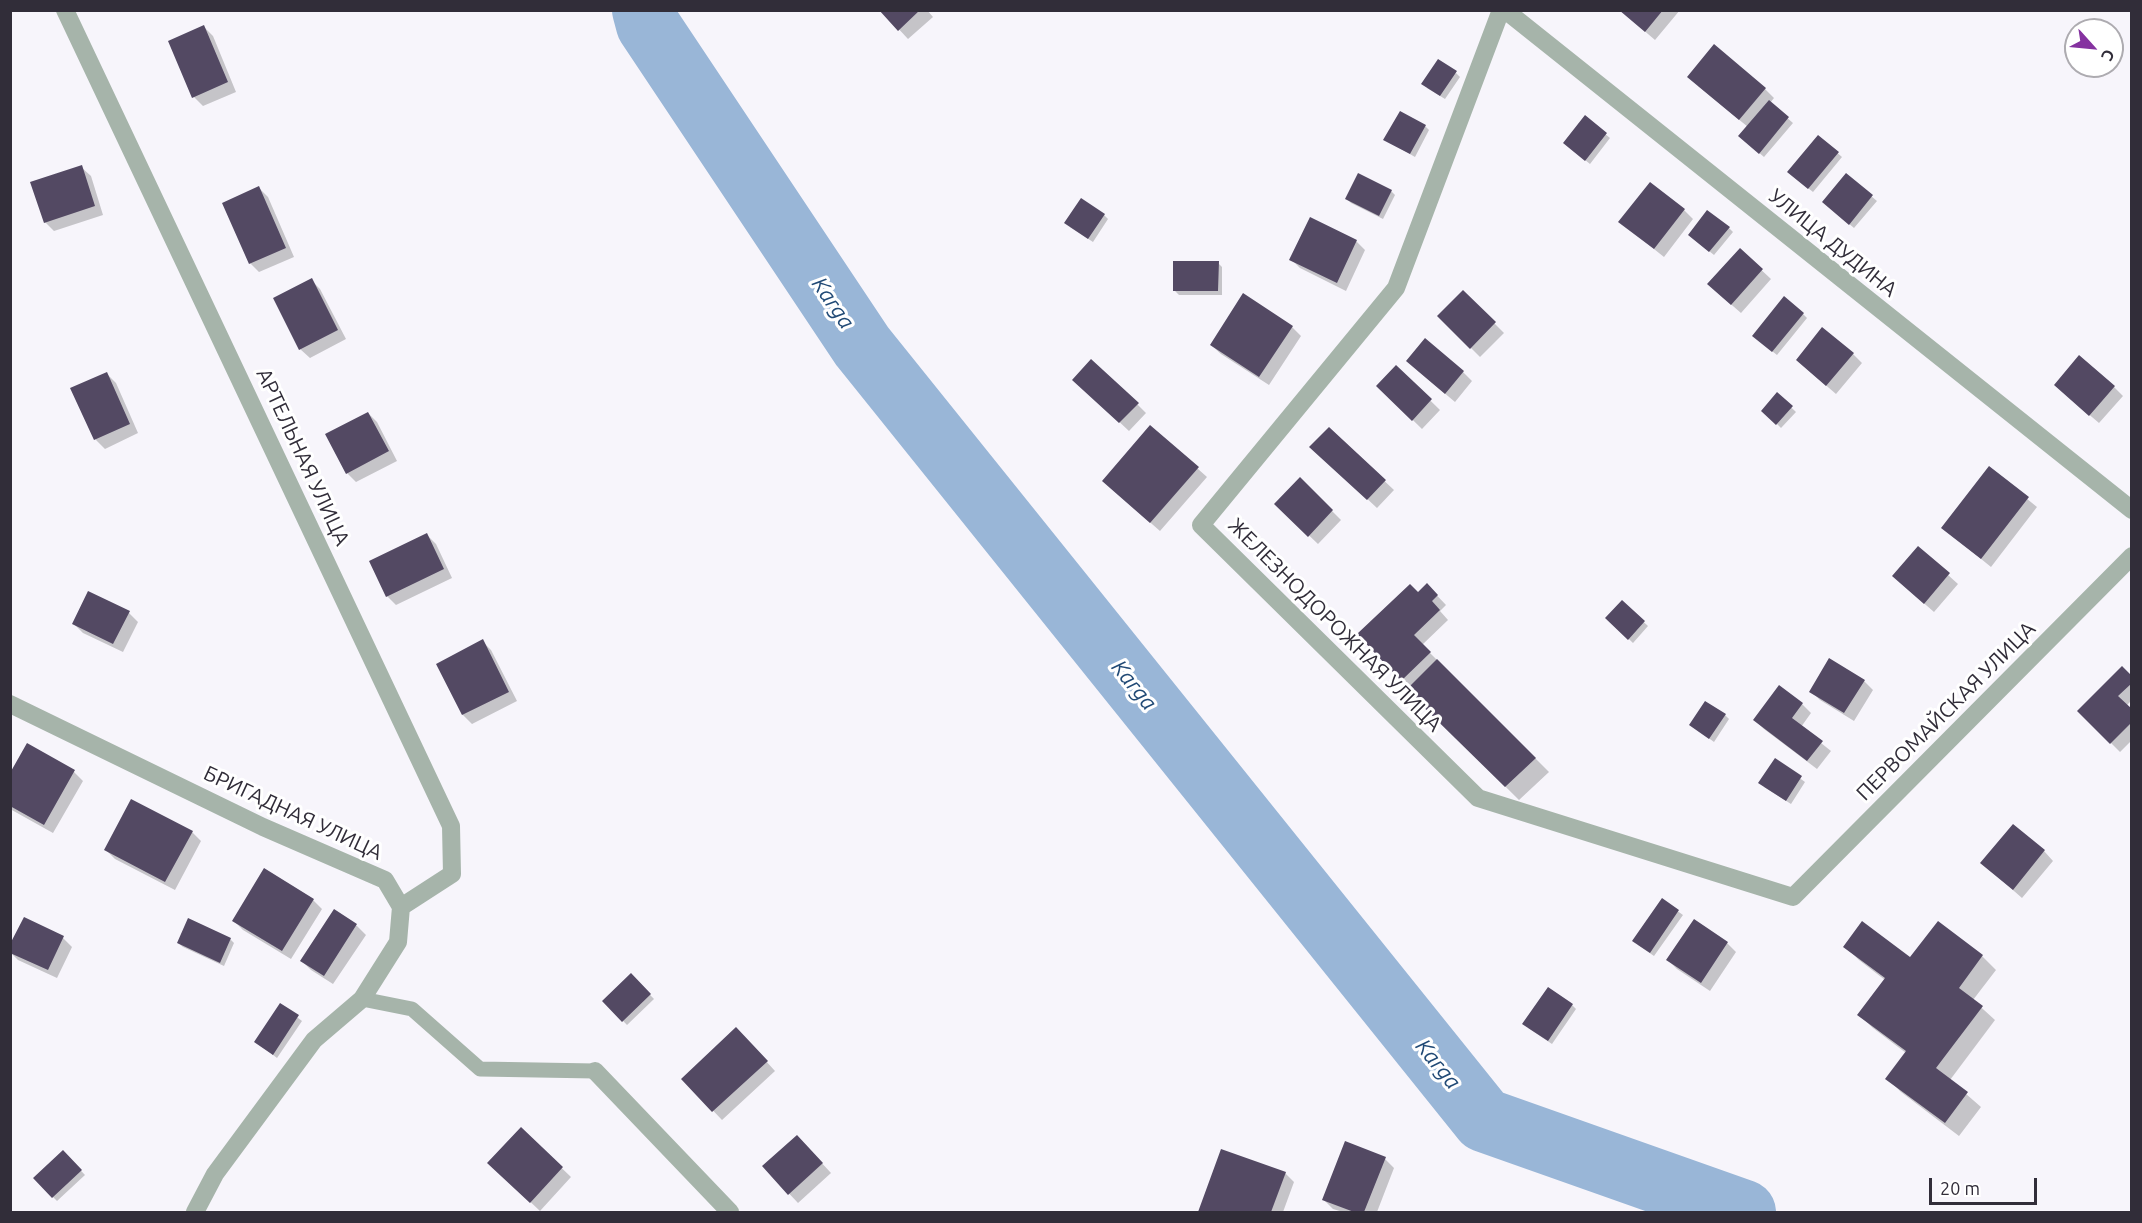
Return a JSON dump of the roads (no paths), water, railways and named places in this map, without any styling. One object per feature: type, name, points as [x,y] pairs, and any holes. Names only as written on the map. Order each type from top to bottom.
[{"type":"street","name":"АРТЕЛЬНАЯ УЛИЦА","points":[[65,10],[451,826],[452,874],[401,907]]},
{"type":"street","name":"ЖЕЛЕЗНОДОРОЖНАЯ УЛИЦА","points":[[1501,10],[1396,288],[1201,525],[1478,798],[1793,897]]},
{"type":"street","name":"УЛИЦА ДУДИНА","points":[[1505,10],[2132,510]]},
{"type":"street","name":"ПЕРВОМАЙСКАЯ УЛИЦА","points":[[1793,897],[2132,556]]},
{"type":"street","name":"БРИГАДНАЯ УЛИЦА","points":[[10,704],[263,827],[385,880],[401,907]]},
{"type":"street","points":[[195,1212],[215,1174],[314,1040],[362,999],[398,942],[401,907]]},
{"type":"street","points":[[595,1071],[730,1212]]},
{"type":"lane","points":[[362,999],[412,1009],[480,1068],[595,1071]]},
{"type":"waterway","name":"Karga","points":[[644,10],[648,25],[862,346],[1484,1120],[1744,1212]]}]
